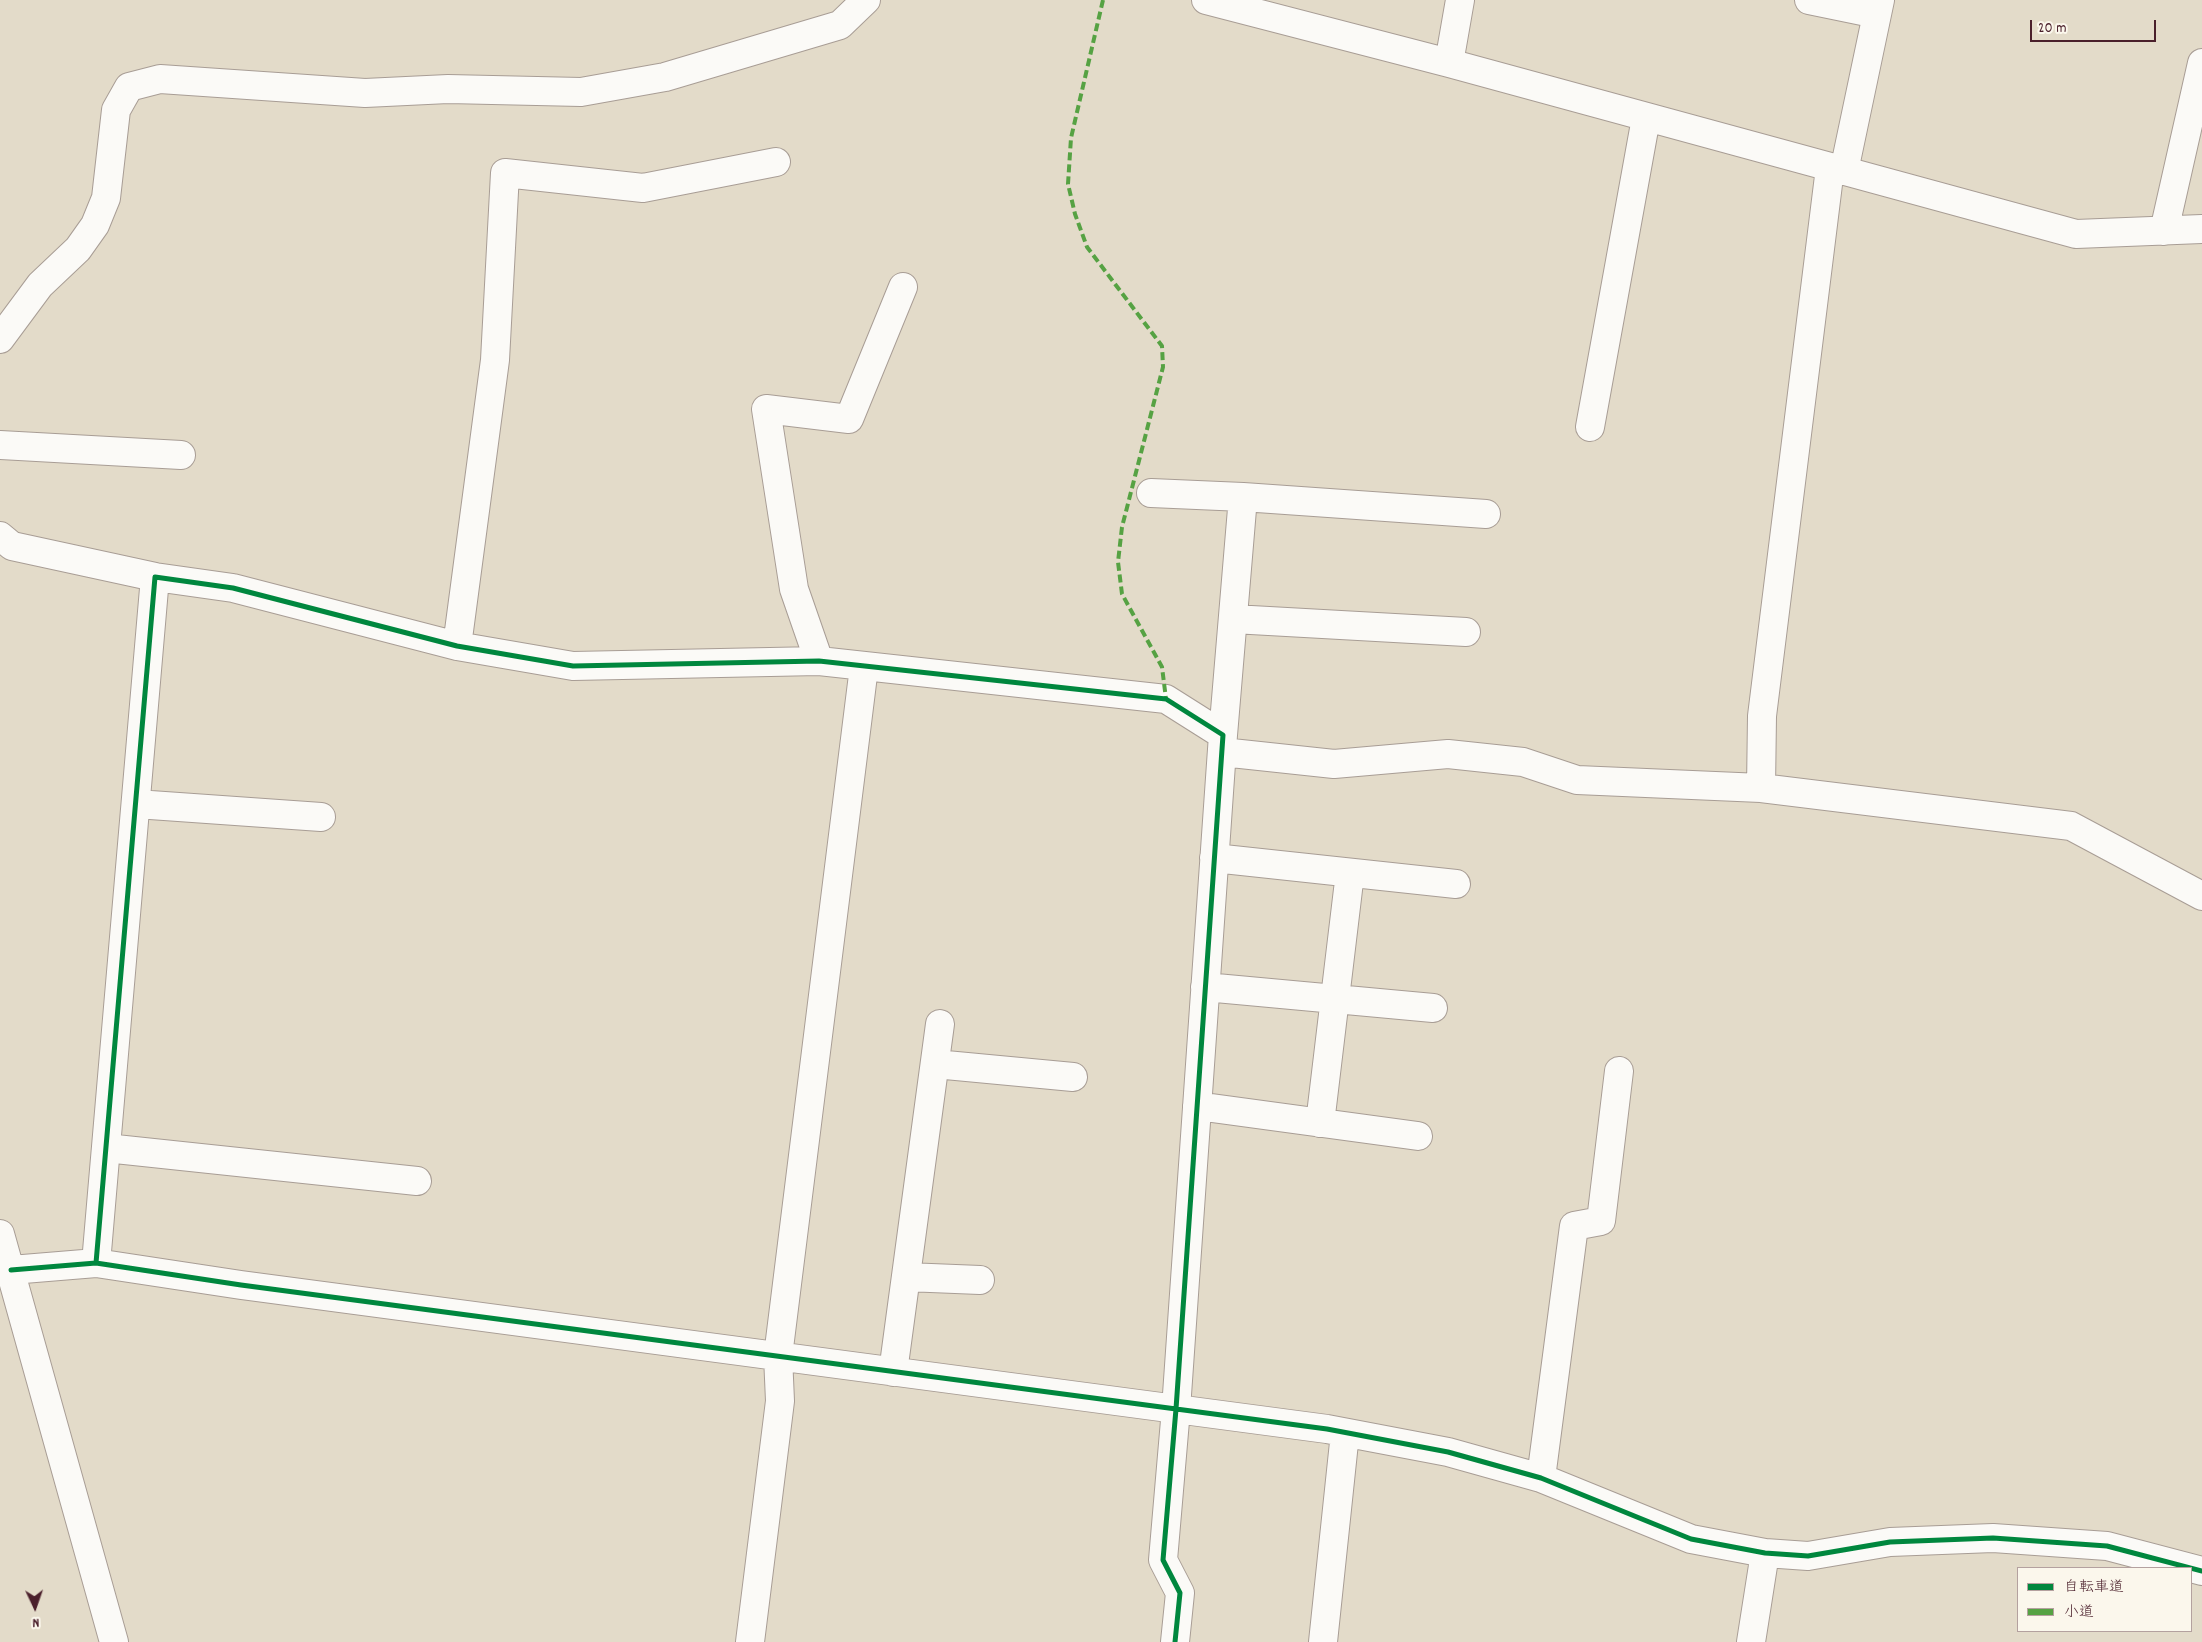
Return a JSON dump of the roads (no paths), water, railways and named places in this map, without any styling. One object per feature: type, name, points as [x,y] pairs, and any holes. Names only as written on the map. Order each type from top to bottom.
[{"type":"street","points":[[0,339],[40,285],[78,249],[95,225],[106,198],[116,110],[129,87],[160,79],[365,93],[448,89],[581,92],[665,77],[840,25],[866,0]]},
{"type":"street","points":[[1206,0],[1449,63],[2076,234],[2202,229]]},
{"type":"street","points":[[1449,63],[1460,0]]},
{"type":"street","points":[[1761,788],[1762,716],[1837,170],[1879,7],[1809,0]]},
{"type":"street","points":[[2164,231],[2202,63]]},
{"type":"street","points":[[1590,427],[1646,118]]},
{"type":"street","points":[[457,646],[495,360],[505,173],[643,188],[776,162]]},
{"type":"street","points":[[820,662],[794,589],[766,409],[849,419],[903,287]]},
{"type":"street","points":[[0,445],[181,455]]},
{"type":"street","points":[[1151,493],[1243,497],[1486,514]]},
{"type":"street","points":[[1174,1642],[1180,1593],[1163,1560],[1176,1409],[1222,744],[1243,497]]},
{"type":"street","points":[[0,536],[12,546],[155,577],[233,588],[457,646],[573,666],[820,662],[1166,699],[1222,744],[1334,764],[1448,754],[1523,762],[1577,780],[1761,788],[2072,826],[2202,896]]},
{"type":"street","points":[[96,1263],[155,577]]},
{"type":"street","points":[[1233,619],[1466,632]]},
{"type":"street","points":[[750,1642],[780,1401],[778,1356],[864,668]]},
{"type":"street","points":[[136,804],[321,817]]},
{"type":"street","points":[[1214,858],[1456,884]]},
{"type":"street","points":[[1320,1123],[1350,873]]},
{"type":"street","points":[[1205,987],[1433,1008]]},
{"type":"street","points":[[893,1372],[940,1024]]},
{"type":"street","points":[[935,1064],[1073,1077]]},
{"type":"street","points":[[1541,1478],[1574,1226],[1601,1221],[1619,1071]]},
{"type":"street","points":[[1197,1106],[1418,1136]]},
{"type":"street","points":[[106,1148],[416,1181]]},
{"type":"street","points":[[0,1234],[114,1642]]},
{"type":"street","points":[[11,1270],[96,1263],[241,1285],[1345,1433],[1448,1452],[1541,1478],[1692,1539],[1765,1553],[1808,1556],[1890,1542],[1993,1538],[2108,1546],[2187,1567]]},
{"type":"street","points":[[906,1277],[980,1280]]},
{"type":"street","points":[[1323,1642],[1345,1433]]},
{"type":"street","points":[[1751,1642],[1765,1553]]}]
